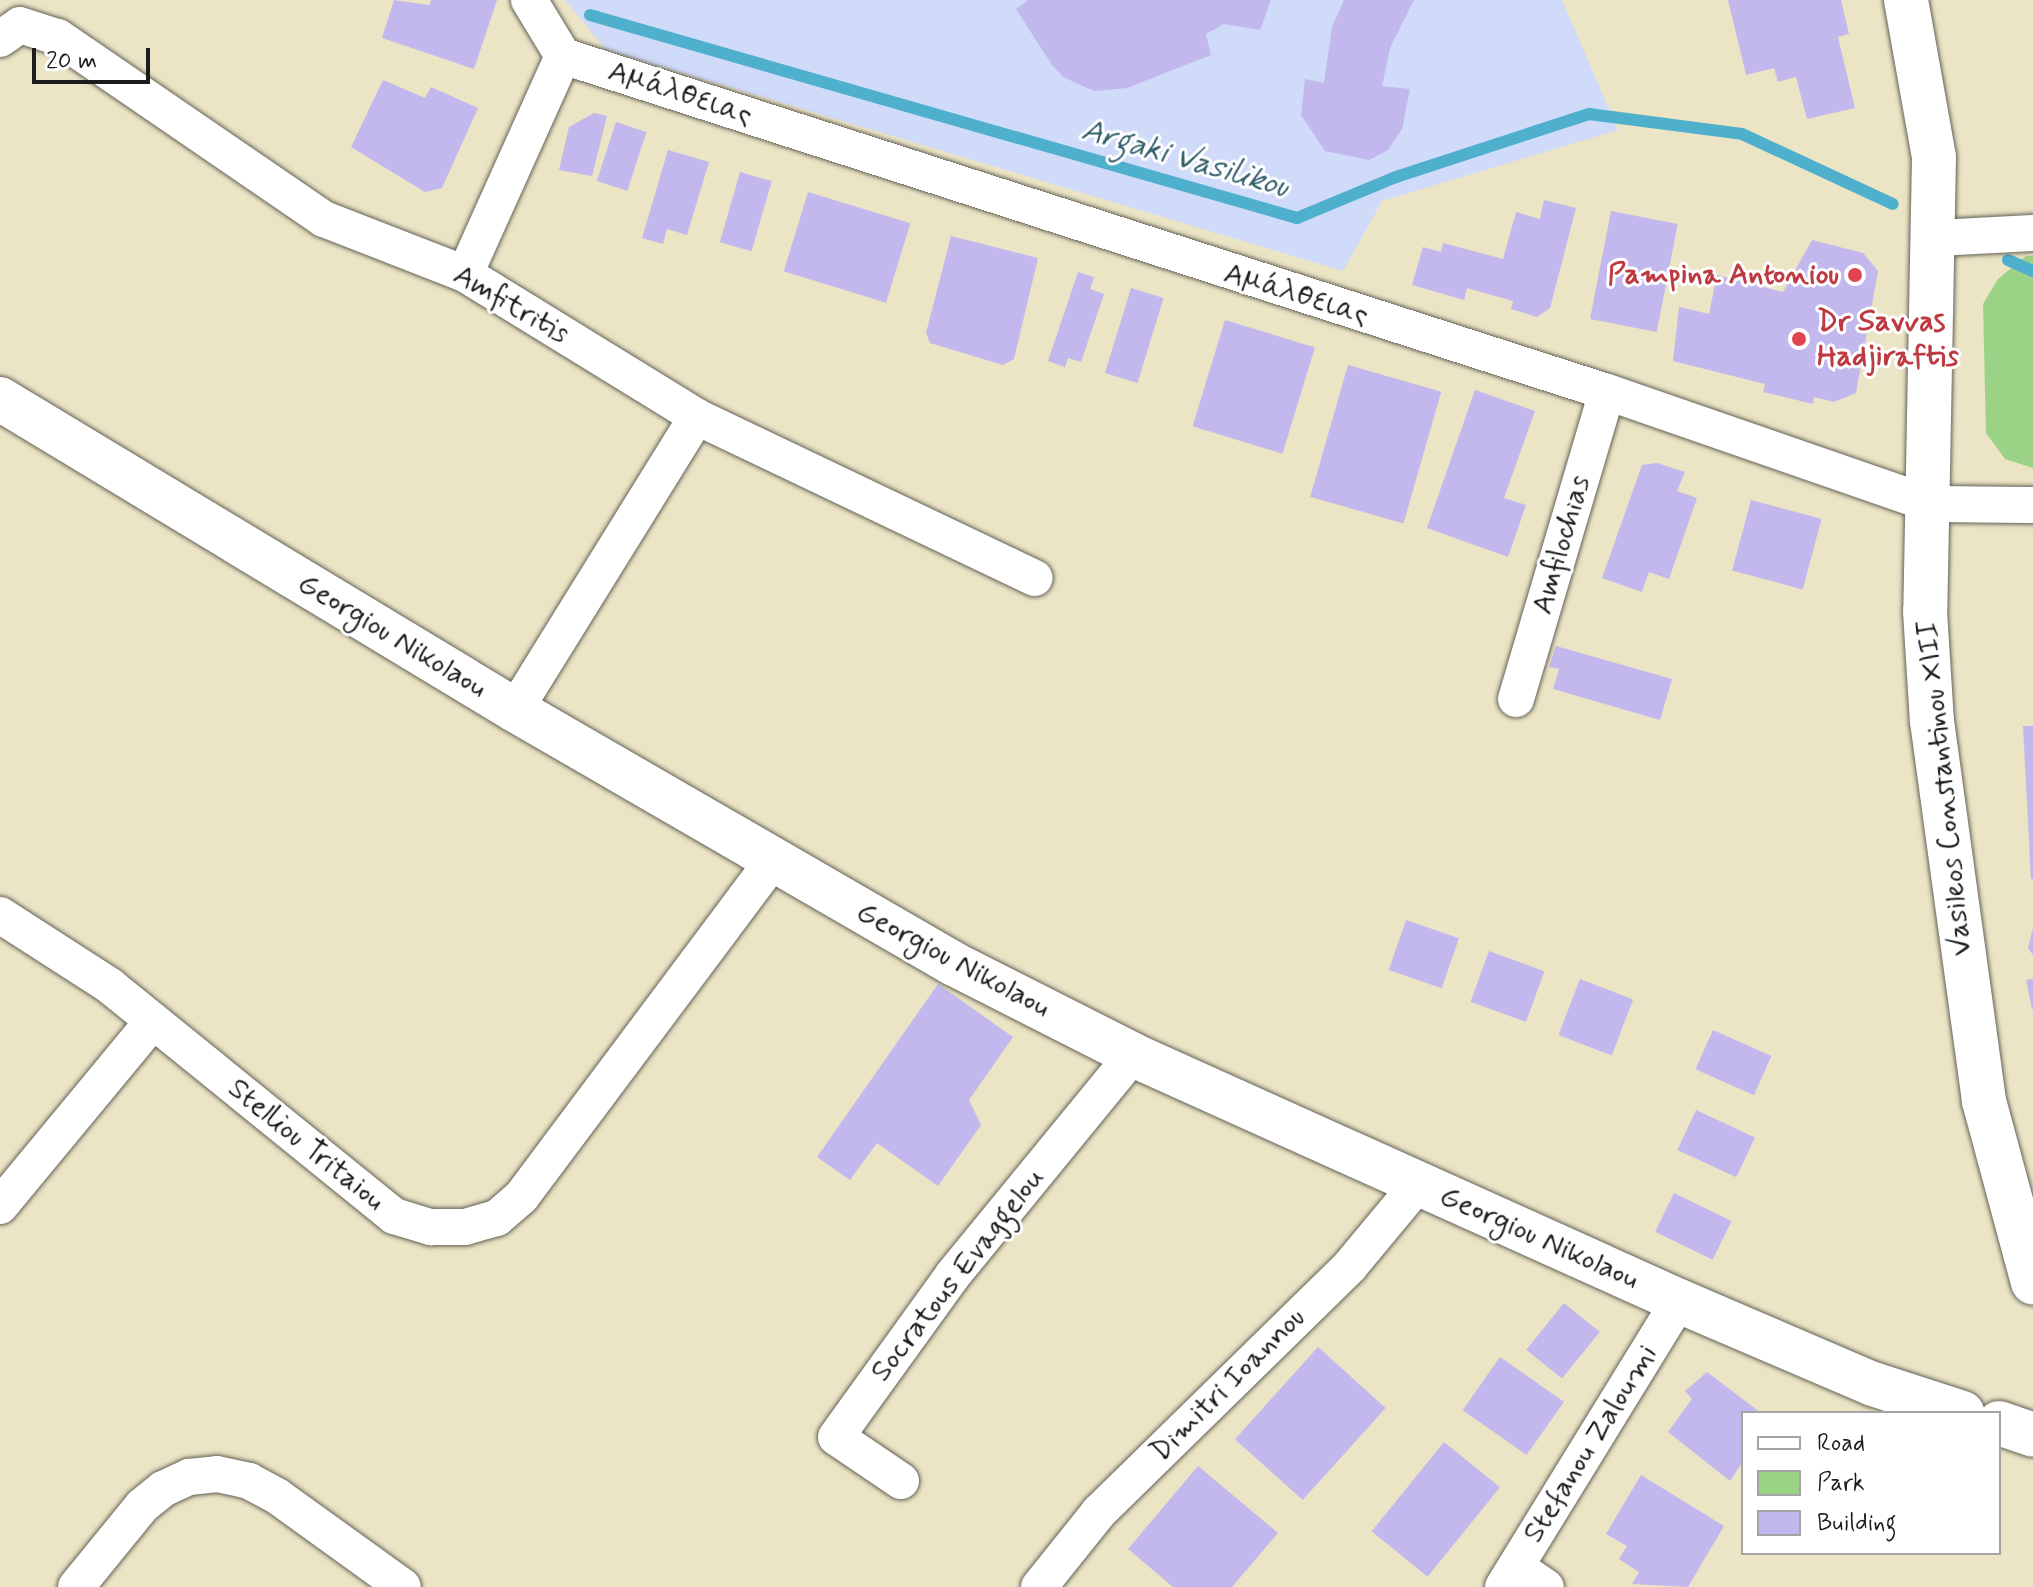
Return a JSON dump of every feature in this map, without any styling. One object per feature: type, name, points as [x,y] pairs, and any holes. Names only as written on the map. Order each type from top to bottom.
[{"type":"street","points":[[465,274],[563,56],[529,0]]},
{"type":"street","name":"Vasileos Constantinou XIII","points":[[1906,0],[1931,129],[1936,238],[1931,504],[1925,611],[1957,922],[1984,1101],[2033,1282]]},
{"type":"street","name":"Amfitritis","points":[[0,39],[20,25],[58,37],[324,219],[465,274],[697,417],[1035,578]]},
{"type":"street","name":"Αμάλθειας","points":[[563,56],[1607,392],[1931,504],[2033,505]]},
{"type":"street","points":[[1936,238],[2033,233]]},
{"type":"street","name":"Amfilochias","points":[[1516,699],[1607,392]]},
{"type":"street","name":"Georgiou Nikolaou","points":[[0,399],[515,710],[954,964],[1133,1055],[1679,1301],[1873,1384],[1956,1411]]},
{"type":"street","points":[[515,710],[697,417]]},
{"type":"street","name":"Stelliou Tritaiou","points":[[0,915],[110,986],[394,1216],[431,1227],[465,1227],[497,1218],[522,1196],[773,861]]},
{"type":"street","points":[[0,1206],[153,1021]]},
{"type":"street","name":"Socratous Evaggelou","points":[[901,1481],[836,1437],[952,1276],[1133,1055]]},
{"type":"street","name":"Dimitri Ioannou","points":[[1039,1587],[1099,1512],[1350,1266],[1418,1184]]},
{"type":"street","name":"Stefanou Zaloumi","points":[[1509,1577],[1679,1301]]},
{"type":"street","points":[[2001,1424],[2033,1435]]},
{"type":"street","points":[[76,1587],[142,1506],[163,1489],[189,1477],[217,1474],[249,1481],[277,1496],[403,1587]]},
{"type":"street","points":[[1509,1577],[1546,1587]]},
{"type":"shaded area","points":[[565,0],[1562,0],[1618,130],[1382,201],[1343,271],[606,50]]},
{"type":"green space","points":[[2026,256],[2033,256],[2033,468],[2005,459],[1986,433],[1983,304],[1998,279]]},
{"type":"building","points":[[394,0],[429,5],[431,0],[497,0],[474,69],[382,38]]},
{"type":"building","points":[[1028,0],[1271,0],[1260,30],[1224,24],[1206,34],[1211,55],[1127,88],[1094,91],[1063,77],[1052,65],[1016,9]]},
{"type":"building","points":[[1344,0],[1414,0],[1390,48],[1382,86],[1410,89],[1402,129],[1388,150],[1369,160],[1325,151],[1301,115],[1305,79],[1324,83],[1332,27]]},
{"type":"building","points":[[1728,0],[1841,0],[1849,34],[1838,37],[1855,108],[1807,119],[1796,77],[1778,82],[1774,68],[1746,75]]},
{"type":"building","points":[[383,80],[425,98],[431,87],[478,108],[442,188],[425,192],[351,147]]},
{"type":"building","points":[[594,113],[607,116],[592,176],[559,170],[569,127]]},
{"type":"building","points":[[616,122],[646,132],[627,191],[597,181]]},
{"type":"building","points":[[668,150],[709,162],[687,235],[667,229],[663,244],[642,238]]},
{"type":"building","points":[[740,172],[772,181],[752,251],[720,242]]},
{"type":"building","points":[[808,192],[910,223],[886,303],[784,271]]},
{"type":"building","points":[[1544,200],[1576,208],[1550,308],[1537,317],[1511,309],[1513,301],[1467,288],[1464,300],[1412,285],[1423,247],[1441,252],[1443,243],[1503,259],[1516,212],[1540,219]]},
{"type":"building","points":[[1611,211],[1678,224],[1657,332],[1590,319]]},
{"type":"building","points":[[951,236],[1038,258],[1014,359],[1003,365],[930,343],[926,333]]},
{"type":"building","points":[[1812,240],[1863,253],[1878,271],[1856,393],[1834,402],[1814,397],[1813,404],[1763,392],[1765,384],[1673,361],[1679,307],[1709,314],[1717,275],[1783,292]]},
{"type":"building","points":[[1078,272],[1094,277],[1090,289],[1104,294],[1081,362],[1068,358],[1065,367],[1048,361]]},
{"type":"building","points":[[1131,288],[1164,298],[1137,383],[1105,373]]},
{"type":"building","points":[[1225,320],[1315,347],[1282,454],[1193,426]]},
{"type":"building","points":[[1348,365],[1441,392],[1403,523],[1310,497]]},
{"type":"building","points":[[1475,390],[1535,411],[1504,498],[1526,505],[1508,557],[1427,528]]},
{"type":"building","points":[[1657,463],[1685,472],[1677,491],[1697,498],[1669,579],[1649,572],[1642,592],[1602,578],[1642,465]]},
{"type":"building","points":[[1751,500],[1822,519],[1803,589],[1732,571]]},
{"type":"building","points":[[1556,646],[1672,679],[1660,720],[1553,689],[1559,669],[1549,667]]},
{"type":"building","points":[[2023,726],[2033,726],[2033,879],[2031,879]]},
{"type":"building","points":[[1406,920],[1459,938],[1442,988],[1389,970]]},
{"type":"building","points":[[2033,928],[2033,955],[2028,948]]},
{"type":"building","points":[[1489,951],[1544,971],[1526,1022],[1471,1002]]},
{"type":"building","points":[[1580,979],[1633,999],[1612,1055],[1558,1035]]},
{"type":"building","points":[[2033,979],[2033,1009],[2032,1009],[2026,980]]},
{"type":"building","points":[[938,984],[1013,1037],[969,1100],[981,1125],[938,1186],[877,1143],[850,1180],[817,1157]]},
{"type":"building","points":[[1713,1030],[1771,1056],[1754,1095],[1696,1069]]},
{"type":"building","points":[[1696,1110],[1755,1137],[1736,1177],[1677,1150]]},
{"type":"building","points":[[1674,1193],[1732,1221],[1713,1260],[1655,1232]]},
{"type":"building","points":[[1564,1303],[1600,1332],[1562,1379],[1526,1350]]},
{"type":"building","points":[[1318,1347],[1386,1408],[1303,1500],[1235,1439]]},
{"type":"building","points":[[1500,1357],[1564,1402],[1527,1455],[1463,1410]]},
{"type":"building","points":[[1707,1372],[1758,1411],[1741,1411],[1741,1464],[1730,1481],[1668,1432],[1692,1399],[1685,1391]]},
{"type":"building","points":[[1444,1442],[1500,1487],[1428,1577],[1372,1531]]},
{"type":"building","points":[[1198,1466],[1278,1533],[1232,1587],[1173,1587],[1128,1549]]},
{"type":"building","points":[[1641,1475],[1724,1526],[1688,1587],[1632,1584],[1639,1572],[1619,1559],[1627,1546],[1606,1534]]},
{"type":"waterway","name":"Argaki Vasilikou","points":[[590,15],[1297,218],[1396,177],[1589,114],[1742,134],[1893,204]]},
{"type":"waterway","name":"Argaki Vasilikou","points":[[2008,260],[2033,271]]},
{"type":"place","name":"Pampina Antoniou","points":[[1855,275]]},
{"type":"place","name":"Dr Savvas Hadjiraftis","points":[[1799,339]]}]
